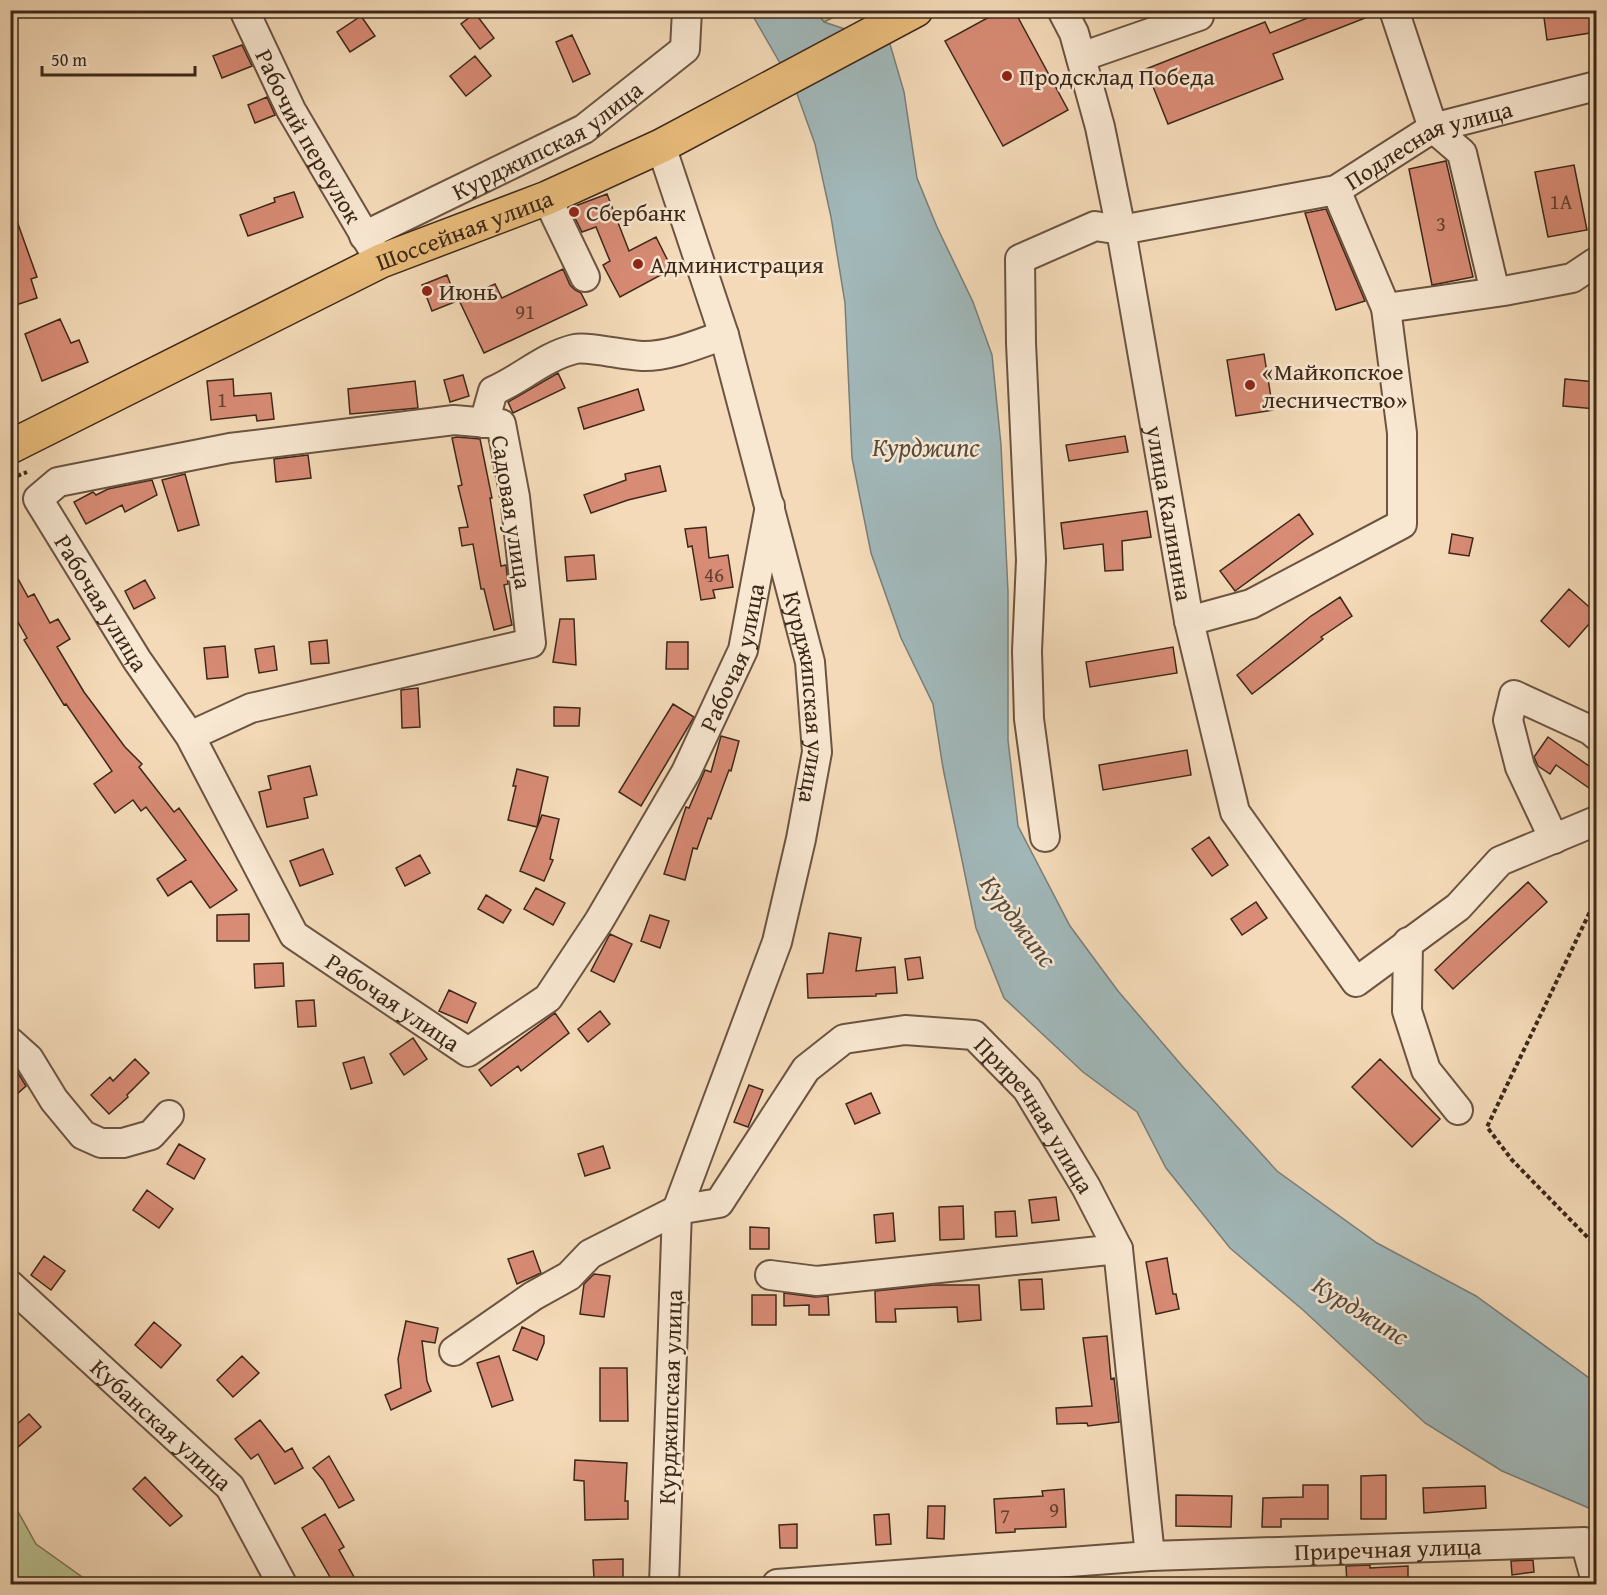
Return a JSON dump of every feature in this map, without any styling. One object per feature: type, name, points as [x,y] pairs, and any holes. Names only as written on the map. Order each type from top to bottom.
[{"type":"main road","name":"Шоссейная улица","points":[[15,452],[373,248],[547,198],[661,146],[916,10]]},
{"type":"street","name":"Рабочий переулок","points":[[244,10],[291,110],[373,248]]},
{"type":"street","name":"Курджипская улица","points":[[373,248],[584,129],[686,49],[687,10]]},
{"type":"street","name":"улица Калинина","points":[[1062,10],[1074,33],[1100,127],[1121,230],[1189,621],[1235,812],[1356,982],[1408,942]]},
{"type":"street","points":[[1081,57],[1199,15],[1197,10]]},
{"type":"street","points":[[1397,12],[1433,129],[1462,153],[1495,292]]},
{"type":"street","name":"Подлесная улица","points":[[1045,837],[1029,719],[1028,651],[1031,560],[1021,343],[1020,259],[1095,226],[1121,230],[1336,190],[1433,129],[1596,86]]},
{"type":"street","name":"Курджипская улица","points":[[661,146],[724,335],[770,506],[810,662],[817,752],[801,838],[777,942],[677,1210],[664,1584]]},
{"type":"street","points":[[1189,621],[1251,604],[1402,524],[1402,433],[1386,308],[1336,190]]},
{"type":"street","points":[[547,198],[585,277]]},
{"type":"street","points":[[1386,308],[1572,278],[1596,262]]},
{"type":"street","points":[[484,423],[493,391],[535,366],[577,349],[645,356],[681,350],[724,335]]},
{"type":"street","name":"Садовая улица","points":[[38,499],[58,482],[230,448],[454,420],[501,424],[515,497],[531,644],[251,708],[189,736]]},
{"type":"street","name":"Рабочая улица","points":[[38,499],[137,660],[189,736],[294,935],[468,1052],[548,998],[599,921],[686,772],[743,650],[770,506]]},
{"type":"street","points":[[1559,837],[1520,767],[1508,720],[1514,695],[1590,730],[1596,735]]},
{"type":"street","points":[[1458,1110],[1426,1070],[1407,1011],[1408,942],[1458,908],[1500,861],[1596,820]]},
{"type":"street","points":[[1559,837],[1596,838]]},
{"type":"street","name":"Приречная улица","points":[[677,1210],[719,1203],[806,1069],[844,1040],[905,1030],[974,1035],[1027,1089],[1086,1187],[1118,1249],[1150,1556]]},
{"type":"street","points":[[10,1042],[29,1059],[54,1100],[83,1135],[101,1143],[123,1143],[151,1135],[169,1115]]},
{"type":"street","points":[[454,1351],[533,1296],[569,1276],[590,1254],[677,1210]]},
{"type":"street","points":[[770,1275],[817,1281],[1118,1249]]},
{"type":"street","name":"Кубанская улица","points":[[10,1285],[230,1486],[282,1584]]},
{"type":"street","name":"Приречная улица","points":[[777,1584],[1150,1556],[1585,1542],[1596,1581]]},
{"type":"path","points":[[10,479],[15,452]]},
{"type":"path","points":[[1596,898],[1486,1127],[1512,1160],[1596,1246]]},
{"type":"green space","points":[[815,11],[846,11],[824,22]]},
{"type":"green space","points":[[11,1499],[36,1544],[92,1584],[11,1584]]},
{"type":"water","name":"Курджипс","points":[[750,11],[815,11],[824,22],[890,44],[904,92],[917,178],[937,227],[973,302],[992,355],[1001,445],[1008,592],[1008,740],[1018,826],[1070,926],[1118,991],[1277,1171],[1377,1243],[1476,1296],[1596,1383],[1596,1511],[1502,1471],[1425,1423],[1303,1310],[1230,1248],[1166,1168],[1137,1112],[1083,1072],[1004,998],[976,928],[943,768],[933,704],[901,638],[871,553],[852,458],[845,303],[831,217],[815,144],[796,91]]},
{"type":"building","name":"Продсклад Победа","points":[[1002,10],[1014,10],[1068,110],[1003,146],[945,41]]},
{"type":"building","points":[[1313,10],[1378,10],[1378,13],[1273,54],[1283,79],[1168,124],[1146,69],[1265,22],[1270,33],[1315,15]]},
{"type":"building","points":[[1543,10],[1596,10],[1596,32],[1547,40]]},
{"type":"building","points":[[475,13],[494,38],[480,49],[461,24]]},
{"type":"building","points":[[361,16],[375,36],[350,52],[337,32]]},
{"type":"building","points":[[572,35],[590,74],[573,82],[556,42]]},
{"type":"building","points":[[242,45],[252,66],[222,78],[213,56]]},
{"type":"building","points":[[475,56],[491,76],[466,96],[450,76]]},
{"type":"building","points":[[267,97],[275,115],[255,123],[248,105]]},
{"type":"building","points":[[1446,161],[1473,277],[1432,285],[1409,169]]},
{"type":"building","points":[[1574,165],[1587,230],[1548,237],[1535,172]]},
{"type":"building","points":[[294,192],[303,217],[248,236],[240,215],[275,202],[274,198]]},
{"type":"building","points":[[607,194],[629,251],[656,237],[672,269],[620,297],[603,265],[610,261],[596,227],[582,232],[570,208]]},
{"type":"building","points":[[1326,209],[1365,301],[1336,310],[1305,213]]},
{"type":"building","points":[[10,210],[13,210],[37,277],[31,279],[37,298],[10,307]]},
{"type":"building","points":[[563,269],[570,285],[581,293],[587,305],[484,353],[459,300],[495,284],[502,298]]},
{"type":"building","points":[[447,275],[457,301],[432,311],[422,285]]},
{"type":"building","points":[[60,319],[71,343],[79,340],[88,362],[42,381],[25,334]]},
{"type":"building","name":"«Майкопское лесничество»","points":[[1264,354],[1273,410],[1236,416],[1227,360]]},
{"type":"building","points":[[558,373],[565,388],[513,413],[508,402]]},
{"type":"building","points":[[463,375],[469,396],[450,402],[444,380]]},
{"type":"building","points":[[233,379],[234,396],[271,393],[274,419],[257,421],[256,415],[211,420],[207,381]]},
{"type":"building","points":[[1565,379],[1596,382],[1596,409],[1563,406]]},
{"type":"building","points":[[415,381],[418,408],[350,414],[348,389]]},
{"type":"building","points":[[638,389],[644,410],[584,429],[578,408]]},
{"type":"building","points":[[1125,436],[1128,452],[1069,461],[1066,445]]},
{"type":"building","points":[[452,438],[480,439],[492,498],[490,498],[501,566],[506,565],[508,584],[504,585],[512,625],[494,630],[484,589],[481,589],[473,544],[462,546],[459,528],[468,527],[458,486],[462,485]]},
{"type":"building","points":[[308,455],[311,478],[276,482],[274,459]]},
{"type":"building","points":[[660,466],[666,491],[628,500],[591,513],[584,495],[626,480],[625,474]]},
{"type":"building","points":[[185,474],[199,525],[178,531],[162,480]]},
{"type":"building","points":[[152,480],[157,495],[125,512],[122,505],[86,524],[74,502],[93,492],[96,495],[108,489]]},
{"type":"building","points":[[1147,511],[1151,537],[1122,541],[1123,570],[1105,571],[1103,544],[1064,549],[1061,523]]},
{"type":"building","points":[[1299,514],[1313,534],[1235,591],[1220,571]]},
{"type":"building","points":[[706,527],[709,558],[728,555],[733,587],[713,590],[715,598],[701,600],[692,546],[688,547],[685,529]]},
{"type":"building","points":[[1452,534],[1473,538],[1469,556],[1449,553]]},
{"type":"building","points":[[594,555],[596,579],[567,581],[565,557]]},
{"type":"building","points":[[10,564],[28,597],[34,594],[50,623],[58,619],[70,639],[57,647],[84,692],[125,747],[142,764],[139,767],[174,812],[179,808],[237,890],[210,908],[191,881],[168,896],[157,879],[186,860],[146,807],[141,811],[133,800],[115,813],[94,784],[112,771],[66,704],[64,705],[24,640],[27,638],[10,608]]},
{"type":"building","points":[[145,580],[155,598],[134,609],[125,591]]},
{"type":"building","points":[[1569,589],[1596,613],[1596,616],[1569,647],[1541,621]]},
{"type":"building","points":[[1340,597],[1352,616],[1321,637],[1323,639],[1252,694],[1237,675],[1311,616]]},
{"type":"building","points":[[560,619],[574,619],[576,665],[553,662]]},
{"type":"building","points":[[327,640],[329,663],[311,664],[309,642]]},
{"type":"building","points":[[667,642],[688,642],[688,669],[666,669]]},
{"type":"building","points":[[225,646],[228,677],[207,679],[204,648]]},
{"type":"building","points":[[274,646],[277,670],[259,673],[255,649]]},
{"type":"building","points":[[1173,647],[1177,673],[1090,687],[1086,662]]},
{"type":"building","points":[[418,688],[420,727],[402,728],[401,690]]},
{"type":"building","points":[[673,704],[694,717],[641,806],[619,792]]},
{"type":"building","points":[[554,707],[580,708],[579,726],[554,726]]},
{"type":"building","points":[[721,736],[739,741],[731,771],[729,770],[711,819],[708,818],[697,849],[693,848],[685,880],[664,874],[686,807],[689,808],[705,770],[711,772]]},
{"type":"building","points":[[1548,737],[1596,771],[1596,777],[1589,788],[1556,765],[1550,774],[1538,766],[1534,757]]},
{"type":"building","points":[[1187,750],[1191,775],[1103,790],[1099,765]]},
{"type":"building","points":[[310,766],[317,795],[304,798],[308,818],[267,827],[259,792],[271,789],[268,776]]},
{"type":"building","points":[[517,769],[548,777],[537,827],[508,820],[516,786],[513,786]]},
{"type":"building","points":[[542,815],[559,819],[550,859],[553,860],[544,881],[520,871]]},
{"type":"building","points":[[1209,837],[1228,865],[1212,876],[1192,849]]},
{"type":"building","points":[[323,849],[333,874],[300,886],[290,861]]},
{"type":"building","points":[[420,855],[430,873],[405,886],[396,868]]},
{"type":"building","points":[[1528,882],[1547,902],[1453,989],[1435,970]]},
{"type":"building","points":[[536,888],[565,903],[553,925],[524,909]]},
{"type":"building","points":[[486,895],[511,910],[503,923],[478,909]]},
{"type":"building","points":[[1256,902],[1267,918],[1242,935],[1231,919]]},
{"type":"building","points":[[249,914],[249,941],[217,941],[217,915]]},
{"type":"building","points":[[650,915],[669,921],[660,948],[641,941]]},
{"type":"building","points":[[829,933],[861,938],[856,971],[895,967],[897,993],[876,994],[876,996],[808,998],[807,974],[823,973]]},
{"type":"building","points":[[610,934],[632,944],[614,982],[591,971]]},
{"type":"building","points":[[920,957],[923,978],[908,980],[905,959]]},
{"type":"building","points":[[283,963],[284,986],[255,988],[254,964]]},
{"type":"building","points":[[449,990],[476,1003],[467,1023],[439,1011]]},
{"type":"building","points":[[314,1000],[316,1026],[298,1027],[296,1001]]},
{"type":"building","points":[[600,1011],[610,1024],[588,1042],[578,1029]]},
{"type":"building","points":[[555,1013],[569,1033],[521,1071],[518,1066],[491,1086],[479,1070]]},
{"type":"building","points":[[413,1038],[427,1059],[404,1075],[390,1054]]},
{"type":"building","points":[[364,1057],[372,1083],[351,1089],[343,1063]]},
{"type":"building","points":[[135,1059],[149,1073],[109,1114],[91,1095],[110,1077],[113,1081]]},
{"type":"building","points":[[1380,1059],[1440,1119],[1412,1147],[1352,1087]]},
{"type":"building","points":[[10,1065],[26,1086],[10,1100]]},
{"type":"building","points":[[749,1085],[763,1090],[748,1127],[734,1122]]},
{"type":"building","points":[[871,1093],[880,1113],[855,1124],[846,1104]]},
{"type":"building","points":[[179,1144],[205,1159],[194,1179],[167,1164]]},
{"type":"building","points":[[603,1146],[610,1168],[585,1176],[578,1154]]},
{"type":"building","points":[[147,1190],[173,1209],[159,1228],[133,1210]]},
{"type":"building","points":[[1056,1197],[1059,1220],[1032,1223],[1029,1200]]},
{"type":"building","points":[[963,1206],[964,1239],[940,1240],[939,1207]]},
{"type":"building","points":[[1015,1211],[1017,1236],[996,1237],[995,1212]]},
{"type":"building","points":[[893,1213],[895,1241],[876,1243],[874,1215]]},
{"type":"building","points":[[750,1227],[769,1228],[769,1249],[750,1249]]},
{"type":"building","points":[[533,1251],[541,1273],[517,1284],[508,1259]]},
{"type":"building","points":[[44,1256],[65,1271],[51,1290],[31,1275]]},
{"type":"building","points":[[1167,1258],[1173,1294],[1176,1294],[1179,1309],[1156,1314],[1146,1262]]},
{"type":"building","points":[[594,1274],[610,1276],[604,1317],[580,1314],[584,1284]]},
{"type":"building","points":[[1042,1279],[1044,1309],[1021,1310],[1019,1280]]},
{"type":"building","points":[[933,1285],[979,1285],[981,1320],[958,1322],[957,1307],[895,1309],[896,1322],[876,1322],[875,1291]]},
{"type":"building","points":[[784,1293],[815,1297],[828,1296],[829,1315],[809,1315],[809,1305],[784,1306]]},
{"type":"building","points":[[752,1295],[776,1295],[776,1325],[752,1325]]},
{"type":"building","points":[[406,1321],[438,1328],[435,1343],[422,1341],[427,1381],[431,1391],[391,1410],[385,1395],[401,1388],[398,1359]]},
{"type":"building","points":[[154,1322],[181,1345],[161,1368],[135,1345]]},
{"type":"building","points":[[522,1327],[544,1336],[544,1343],[537,1360],[513,1350]]},
{"type":"building","points":[[1107,1336],[1111,1379],[1114,1378],[1119,1422],[1088,1426],[1087,1423],[1057,1424],[1056,1408],[1092,1406],[1083,1338]]},
{"type":"building","points":[[242,1356],[259,1373],[233,1397],[217,1380]]},
{"type":"building","points":[[499,1356],[513,1400],[492,1407],[477,1363]]},
{"type":"building","points":[[600,1368],[627,1368],[628,1421],[600,1421]]},
{"type":"building","points":[[29,1414],[41,1427],[10,1454],[10,1430]]},
{"type":"building","points":[[260,1420],[285,1452],[292,1448],[303,1468],[275,1484],[258,1454],[251,1459],[235,1439]]},
{"type":"building","points":[[329,1456],[354,1500],[339,1508],[323,1480],[313,1468]]},
{"type":"building","points":[[575,1460],[627,1463],[625,1501],[628,1501],[628,1519],[585,1520],[584,1481],[574,1480]]},
{"type":"building","points":[[1386,1475],[1386,1519],[1361,1519],[1361,1476]]},
{"type":"building","points":[[145,1477],[182,1516],[170,1526],[133,1489]]},
{"type":"building","points":[[1303,1485],[1328,1485],[1328,1519],[1281,1519],[1281,1527],[1262,1527],[1263,1498],[1303,1497]]},
{"type":"building","points":[[1485,1486],[1486,1508],[1424,1513],[1423,1488]]},
{"type":"building","points":[[1064,1489],[1066,1527],[1015,1529],[1015,1532],[996,1533],[994,1499],[1043,1496],[1042,1491]]},
{"type":"building","points":[[1176,1495],[1232,1496],[1231,1527],[1176,1526]]},
{"type":"building","points":[[928,1506],[945,1506],[944,1539],[927,1538]]},
{"type":"building","points":[[325,1514],[344,1547],[339,1550],[358,1584],[334,1584],[302,1528]]},
{"type":"building","points":[[889,1514],[891,1544],[876,1545],[874,1515]]},
{"type":"building","points":[[797,1524],[797,1548],[780,1548],[779,1525]]},
{"type":"building","points":[[623,1559],[623,1578],[594,1579],[593,1560]]},
{"type":"building","points":[[1533,1560],[1534,1572],[1512,1575],[1511,1561]]},
{"type":"building","points":[[1370,1565],[1370,1568],[1408,1566],[1408,1584],[1347,1584],[1346,1566]]},
{"type":"place","name":"Продсклад Победа","points":[[1007,76]]},
{"type":"place","name":"Сбербанк","points":[[574,212]]},
{"type":"place","name":"Администрация","points":[[638,264]]},
{"type":"place","name":"Июнь","points":[[427,291]]},
{"type":"place","name":"«Майкопское лесничество»","points":[[1250,385]]}]
